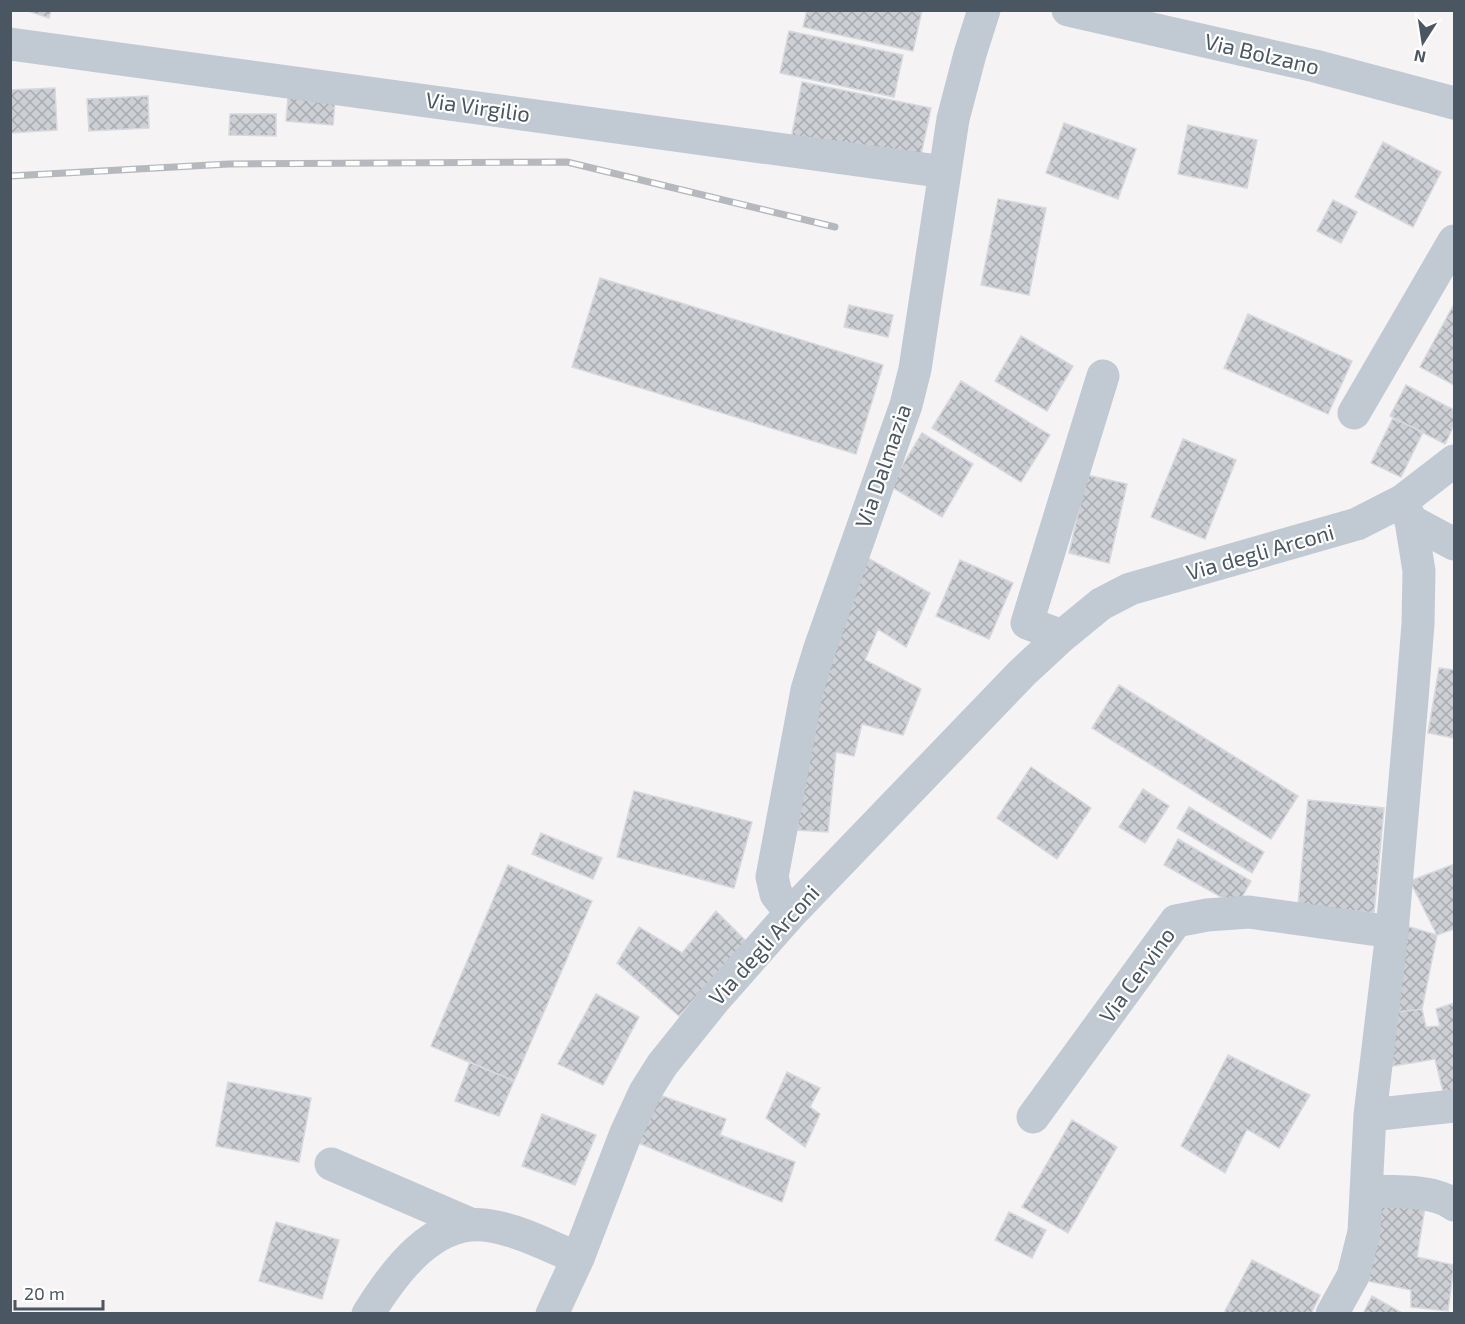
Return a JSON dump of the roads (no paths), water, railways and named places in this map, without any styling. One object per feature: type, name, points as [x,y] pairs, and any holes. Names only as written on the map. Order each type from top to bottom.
[{"type":"street","name":"Via Dalmazia","points":[[791,913],[776,894],[772,877],[807,690],[906,405],[921,337],[953,119],[984,10]]},
{"type":"street","name":"Via Bolzano","points":[[1068,10],[1315,66],[1455,103]]},
{"type":"street","name":"Via Virgilio","points":[[10,44],[945,172]]},
{"type":"street","points":[[1354,413],[1455,241]]},
{"type":"street","points":[[1062,636],[1027,622],[1103,376]]},
{"type":"street","name":"Via degli Arconi","points":[[552,1314],[578,1258],[626,1132],[645,1092],[662,1065],[708,1007],[791,913],[1022,673],[1101,604],[1130,589],[1406,511],[1455,461]]},
{"type":"street","points":[[1406,511],[1455,544]]},
{"type":"street","points":[[1332,1314],[1353,1276],[1361,1250],[1370,1114],[1392,932],[1418,624],[1419,571],[1406,511]]},
{"type":"street","name":"Via Cervino","points":[[1033,1117],[1176,921],[1207,915],[1248,912],[1392,932]]},
{"type":"street","points":[[1370,1114],[1455,1106]]},
{"type":"street","points":[[331,1164],[470,1224]]},
{"type":"street","points":[[1366,1191],[1434,1196],[1449,1200],[1455,1205]]},
{"type":"street","points":[[368,1314],[392,1279],[413,1254],[441,1233],[470,1224],[506,1229],[578,1258]]},
{"type":"railway","points":[[10,176],[229,164],[567,162],[835,227]]}]
